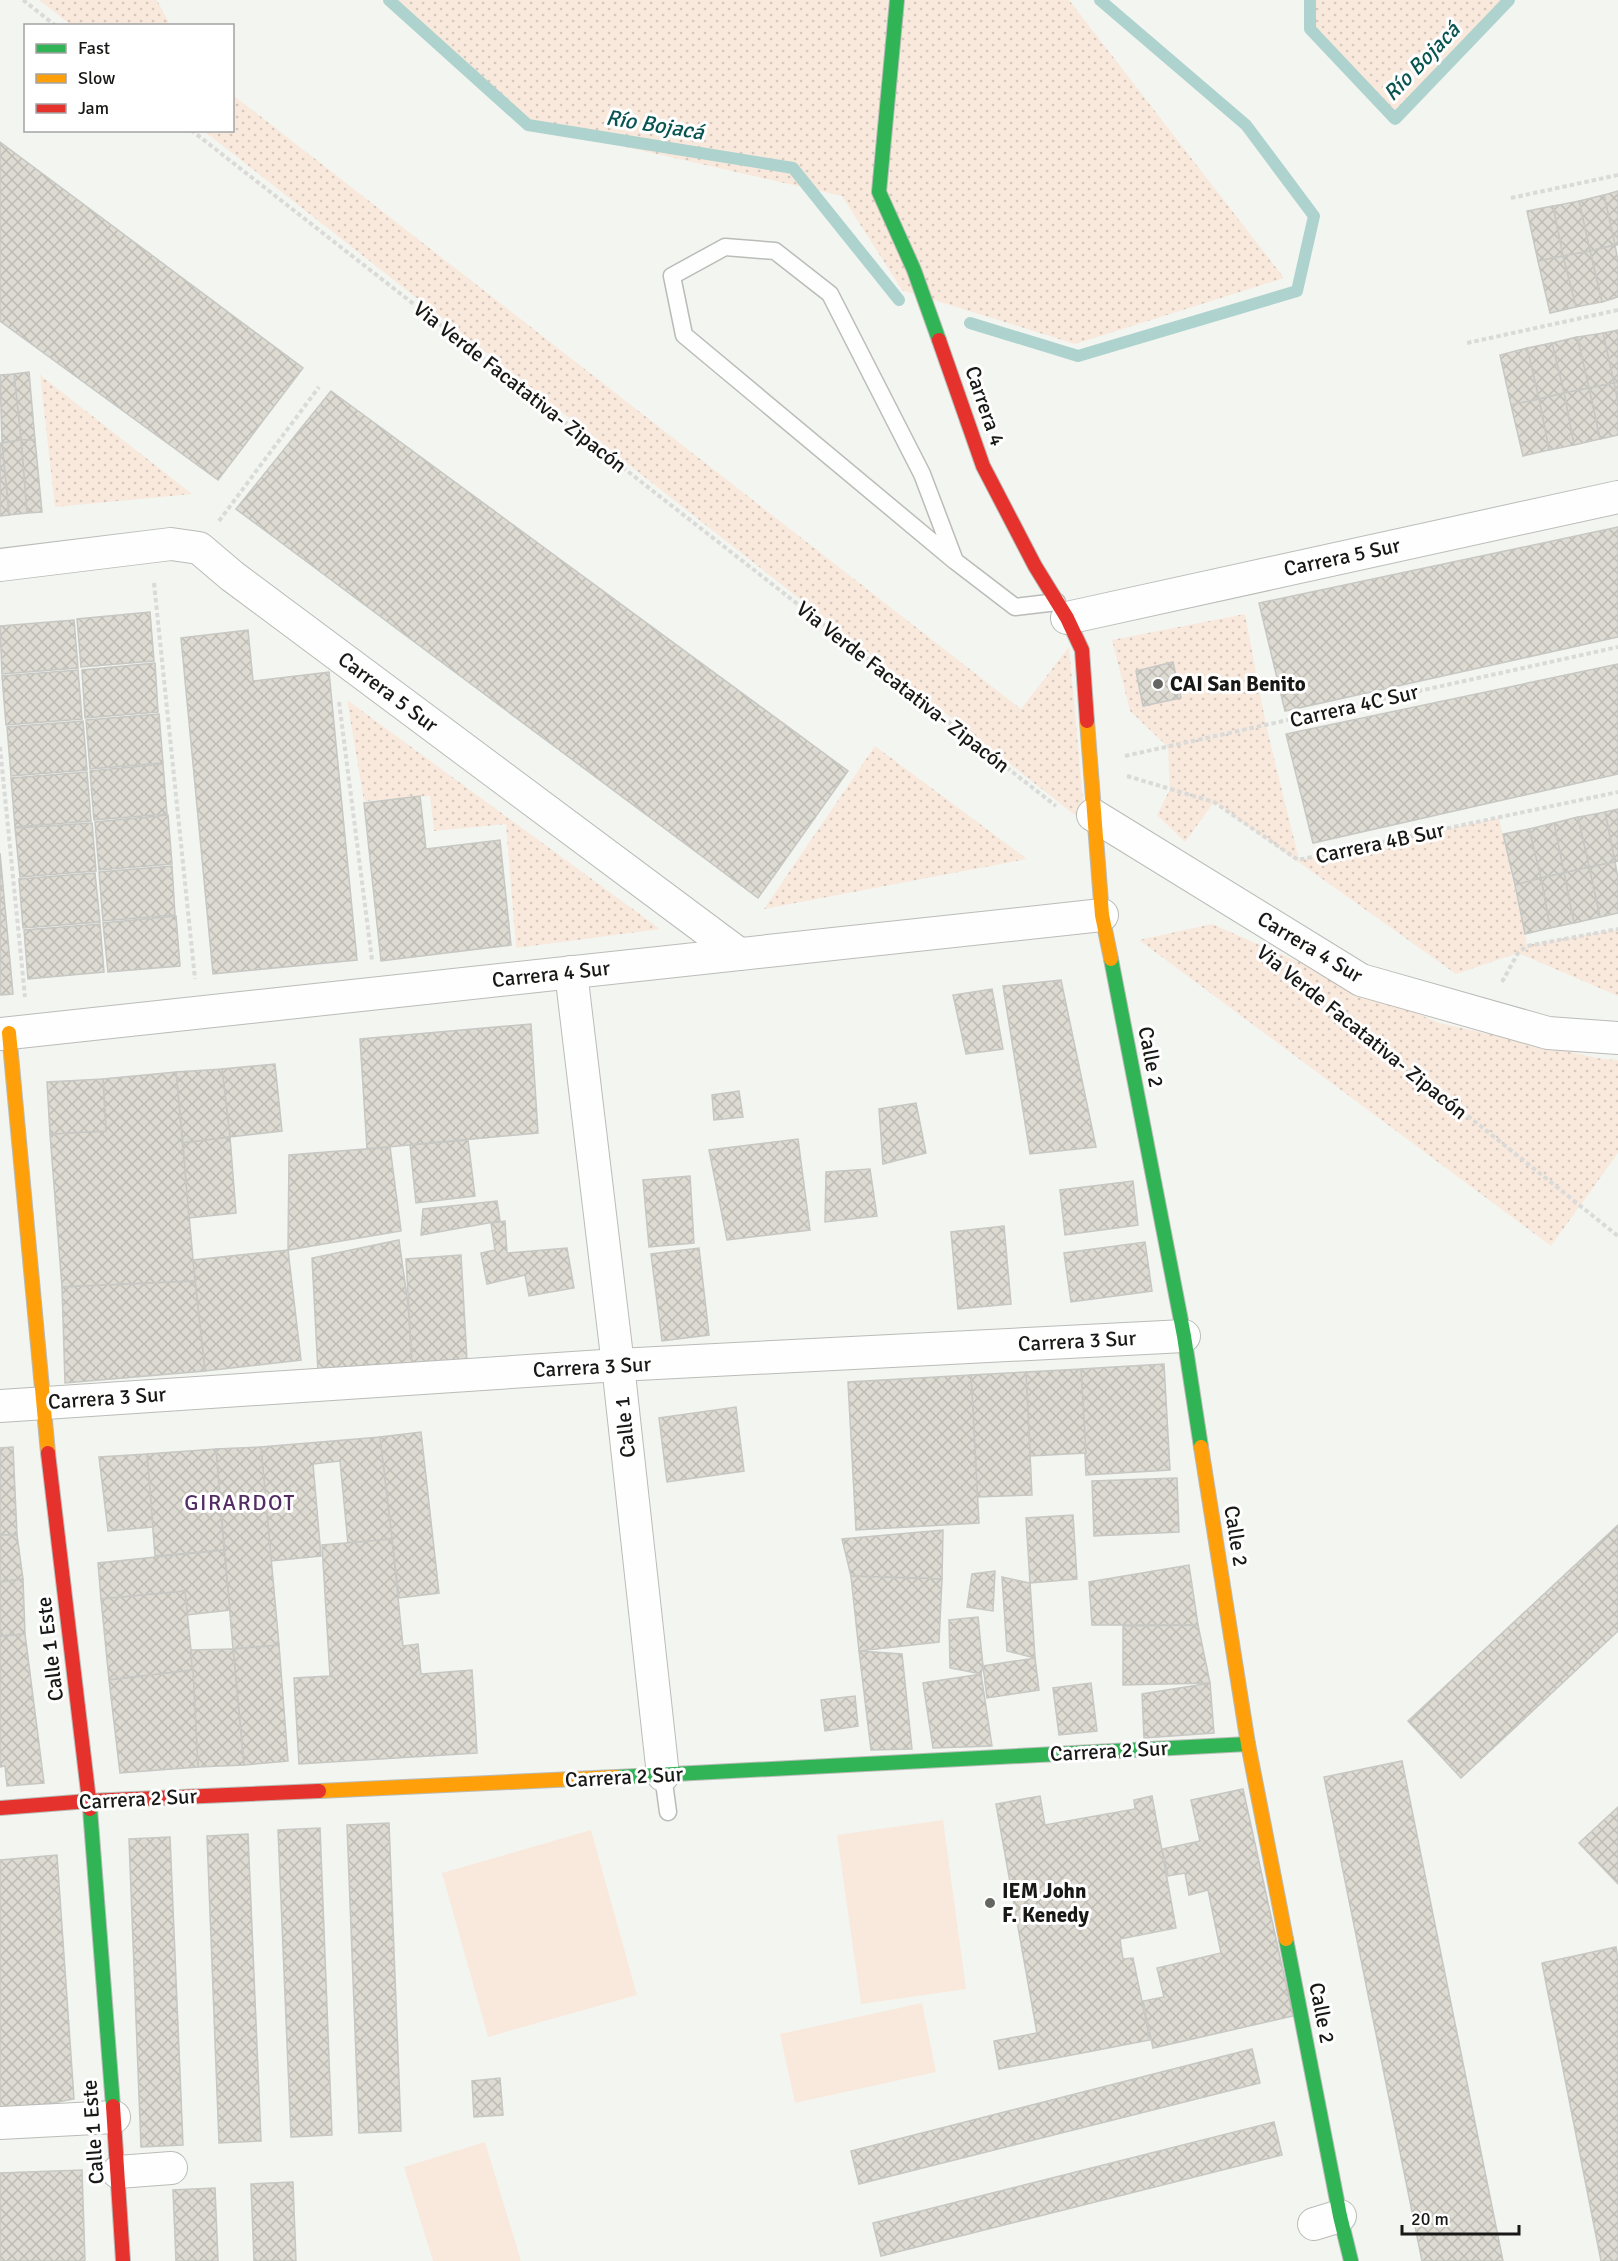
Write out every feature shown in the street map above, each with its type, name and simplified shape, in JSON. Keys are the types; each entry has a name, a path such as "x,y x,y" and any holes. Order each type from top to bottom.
{"street":[{"name":"Carrera 4","path":"897,0 879,192 914,270 983,466 1082,650 1094,826"},
{"name":"Carrera 5 Sur","path":"1062,610 1618,497"},
{"path":"0,565 171,544 199,548"},
{"name":"Carrera 5 Sur","path":"199,548 232,576 739,954"},
{"name":"Calle 2","path":"1094,826 1102,915 1184,1336 1248,1744 1327,2220 1351,2261"},
{"name":"Carrera 4 Sur","path":"1094,826 1361,980 1548,1033 1618,1038"},
{"name":"Carrera 4 Sur","path":"12,1032 1102,915"},
{"name":"Calle 1","path":"571,972 618,1365 663,1775"},
{"name":"Calle 1 Este","path":"12,1032 42,1403 89,1801 123,2261"},
{"name":"Carrera 3 Sur","path":"0,1406 618,1365 1184,1336"},
{"name":"Carrera 2 Sur","path":"0,1808 89,1801 663,1775 1248,1744"},
{"path":"0,2123 114,2118"},
{"path":"118,2172 171,2168"}],"lane":[{"path":"955,561 922,474 830,294 775,251 724,247 672,276 684,335 955,561 1015,607 1062,610"},
{"path":"663,1775 668,1812"}],"path":[{"path":"23,0 53,24"},
{"name":"Via Verde Facatativa- Zipacón","path":"193,132 1094,826"},
{"path":"1511,198 1618,175"},
{"path":"1467,343 1618,310"},
{"path":"199,548 319,387"},
{"path":"150,547 199,1012"},
{"name":"Carrera 4C Sur","path":"1089,764 1618,647"},
{"path":"332,650 376,993"},
{"path":"0,747 12,1032"},
{"name":"Carrera 4B Sur","path":"1089,764 1214,802 1299,860 1618,792"},
{"path":"1483,1014 1518,953 1527,946 1618,929"},
{"name":"Via Verde Facatativa- Zipacón","path":"1327,1004 1618,1236"}],"shaded area":[{"path":"39,0 157,0 169,24 70,24"},
{"path":"389,0 1069,0 1284,278 1075,344 902,290 842,196 528,125"},
{"path":"1310,0 1509,0 1395,119 1310,29"},
{"path":"234,96 1021,709 1069,647 1085,823 205,132 234,132"},
{"path":"40,375 192,494 55,507"},
{"path":"1245,614 1266,725 1299,860 1499,818 1527,945 1618,929 1618,996 1518,953 1456,974 1214,802 1185,842 1157,815 1170,789 1168,747 1130,711 1112,640"},
{"path":"347,700 660,929 516,948 506,824 434,831 430,796 364,801"},
{"path":"875,746 1027,859 764,909"},
{"path":"1212,924 1439,1023 1602,1059 1618,1060 1618,1153 1551,1246 1139,940"},
{"path":"943,1820 966,1989 861,2004 837,1835"},
{"path":"591,1830 637,1995 488,2037 442,1873"},
{"path":"922,2003 936,2072 795,2103 780,2034"},
{"path":"485,2142 521,2261 433,2261 404,2167"}],"building":[{"path":"0,142 303,368 218,480 0,321"},
{"path":"1618,191 1618,245 1615,245 1604,195"},
{"path":"1604,195 1615,245 1590,251 1579,201"},
{"path":"1579,201 1590,251 1563,256 1553,206"},
{"path":"1553,206 1563,256 1538,261 1527,211"},
{"path":"1615,245 1618,261 1618,297 1602,302 1590,251"},
{"path":"1590,251 1602,302 1576,307 1563,256"},
{"path":"1563,256 1576,307 1550,313 1538,261"},
{"path":"1618,330 1618,382 1614,383 1603,333"},
{"path":"1603,333 1614,383 1589,388 1577,337"},
{"path":"1577,337 1589,388 1564,393 1552,343"},
{"path":"1552,343 1564,393 1539,399 1527,348"},
{"path":"1527,348 1539,399 1511,405 1500,355"},
{"path":"29,372 35,440 21,440 14,374"},
{"path":"14,374 21,440 2,443 0,375"},
{"path":"1618,382 1618,403 1614,383"},
{"path":"1614,383 1618,403 1618,435 1600,439 1589,388"},
{"path":"1589,388 1600,439 1574,445 1564,393"},
{"path":"331,391 848,771 758,898 236,509"},
{"path":"1564,393 1574,445 1549,450 1539,399"},
{"path":"1539,399 1549,450 1523,456 1511,405"},
{"path":"21,440 35,440 42,512 27,513"},
{"path":"21,440 27,513 9,515 2,443"},
{"path":"0,443 2,443 9,515 0,516"},
{"path":"1618,527 1618,637 1285,711 1259,603"},
{"path":"150,612 154,661 81,667 77,619"},
{"path":"74,620 78,668 2,674 0,626"},
{"path":"248,630 253,681 329,672 357,960 213,974 181,638"},
{"name":"CAI San Benito","path":"1173,662 1181,698 1143,706 1136,671"},
{"path":"155,663 158,712 85,718 82,670"},
{"path":"1618,664 1618,774 1313,843 1286,734"},
{"path":"78,670 82,719 6,725 2,676"},
{"path":"159,714 163,763 90,769 86,720"},
{"path":"83,721 87,770 11,776 7,727"},
{"path":"163,764 167,814 94,820 90,771"},
{"path":"87,772 91,821 15,827 11,778"},
{"path":"420,796 426,849 500,840 511,945 381,961 364,803"},
{"path":"1618,809 1618,861 1615,862 1605,812"},
{"path":"1605,812 1615,862 1589,867 1578,817"},
{"path":"168,815 172,864 99,870 95,822"},
{"path":"1578,817 1589,867 1564,873 1554,823"},
{"path":"92,823 96,871 20,877 15,828"},
{"path":"1554,823 1564,873 1541,878 1529,829"},
{"path":"1529,829 1541,878 1515,885 1503,834"},
{"path":"0,853 13,994 0,995"},
{"path":"1615,862 1618,878 1618,913 1600,917 1589,867"},
{"path":"172,866 175,915 103,921 99,872"},
{"path":"1589,867 1600,917 1574,923 1564,873"},
{"path":"95,873 100,922 23,928 19,879"},
{"path":"1564,873 1574,923 1550,928 1541,878"},
{"path":"1541,878 1550,928 1525,934 1515,885"},
{"path":"176,916 180,966 108,972 103,923"},
{"path":"100,924 104,972 28,979 24,930"},
{"path":"1061,980 1096,1147 1030,1154 1003,986"},
{"path":"992,989 1003,1049 966,1054 953,995"},
{"path":"531,1024 538,1133 367,1149 360,1039"},
{"path":"275,1064 282,1131 230,1137 222,1069"},
{"path":"222,1069 230,1137 183,1143 176,1072"},
{"path":"176,1072 195,1281 62,1287 50,1134 106,1131 103,1079"},
{"path":"103,1079 106,1131 50,1134 47,1082"},
{"path":"739,1091 743,1117 714,1120 712,1095"},
{"path":"916,1103 926,1153 883,1164 879,1109"},
{"path":"230,1137 236,1213 189,1218 183,1143"},
{"path":"798,1139 810,1230 727,1240 709,1150"},
{"path":"468,1140 475,1196 416,1203 410,1145"},
{"path":"390,1147 401,1231 288,1250 289,1155"},
{"path":"870,1169 877,1216 825,1222 826,1172"},
{"path":"690,1176 694,1243 649,1247 643,1180"},
{"path":"1133,1181 1138,1225 1065,1235 1060,1190"},
{"path":"497,1201 500,1221 421,1235 423,1209"},
{"path":"505,1221 507,1253 567,1248 574,1288 529,1296 525,1275 487,1284 481,1253 495,1250 491,1223"},
{"path":"1004,1226 1011,1304 958,1309 951,1232"},
{"path":"399,1240 408,1304 412,1364 318,1372 312,1258"},
{"path":"1145,1242 1152,1291 1071,1302 1064,1253"},
{"path":"699,1248 709,1335 662,1341 651,1254"},
{"path":"288,1250 301,1360 205,1371 193,1260"},
{"path":"461,1255 467,1360 412,1364 406,1259"},
{"path":"195,1281 205,1371 65,1383 62,1287"},
{"path":"1164,1364 1170,1470 1086,1475 1081,1369"},
{"path":"1081,1369 1086,1453 1030,1456 1026,1372"},
{"path":"1026,1372 1032,1495 977,1497 971,1375"},
{"path":"971,1375 979,1523 856,1530 848,1382"},
{"path":"736,1407 744,1471 667,1482 659,1418"},
{"path":"421,1432 439,1593 399,1598 380,1437"},
{"path":"380,1437 392,1539 348,1544 340,1461 313,1464 321,1556 271,1561 261,1447"},
{"path":"13,1447 17,1535 0,1535 0,1448"},
{"path":"261,1447 279,1645 233,1649 216,1449"},
{"path":"216,1449 224,1550 155,1556 147,1454"},
{"path":"147,1454 153,1527 108,1531 99,1457"},
{"path":"1177,1478 1179,1532 1094,1536 1092,1481"},
{"path":"1073,1515 1077,1579 1030,1583 1026,1518"},
{"path":"1618,1525 1618,1631 1461,1778 1408,1721"},
{"path":"943,1530 942,1579 851,1576 842,1539"},
{"path":"0,1535 17,1535 23,1579 0,1582"},
{"path":"392,1539 403,1646 418,1644 421,1674 472,1670 477,1753 299,1764 294,1678 330,1676 322,1545"},
{"path":"224,1550 230,1610 187,1615 185,1591 101,1599 98,1563"},
{"path":"1189,1565 1198,1625 1092,1625 1089,1582"},
{"path":"995,1571 993,1611 967,1607 972,1574"},
{"path":"851,1576 942,1579 939,1642 859,1651"},
{"path":"1002,1577 1030,1583 1035,1658 1007,1651"},
{"path":"23,1579 25,1634 0,1636 0,1582"},
{"path":"185,1591 193,1670 109,1680 101,1599"},
{"path":"978,1617 983,1666 981,1674 950,1668 949,1620"},
{"path":"1198,1625 1210,1683 1123,1685 1123,1626"},
{"path":"25,1634 44,1783 7,1786 5,1766 0,1767 0,1636"},
{"path":"279,1645 288,1761 244,1765 233,1649"},
{"path":"233,1649 244,1765 198,1767 191,1650"},
{"path":"859,1651 902,1654 912,1749 871,1750"},
{"path":"1035,1658 1039,1690 987,1698 983,1666"},
{"path":"193,1670 198,1767 120,1773 109,1680"},
{"path":"981,1674 992,1746 933,1748 923,1683"},
{"path":"1091,1683 1097,1731 1059,1735 1053,1688"},
{"path":"1210,1683 1214,1733 1144,1738 1142,1694"},
{"path":"855,1696 858,1726 825,1731 821,1700"},
{"path":"1402,1761 1503,2261 1422,2261 1324,1777"},
{"path":"1243,1789 1293,2016 1153,2048 1143,2001 1164,1997 1157,1968 1221,1953 1208,1890 1189,1895 1185,1873 1168,1876 1162,1849 1200,1841 1191,1800"},
{"path":"1040,1796 1045,1825 1135,1809 1134,1800 1152,1796 1176,1928 1120,1939 1123,1959 1133,1958 1150,2040 999,2069 994,2041 1037,2033 996,1804"},
{"path":"1618,1807 1618,1884 1579,1843"},
{"path":"389,1823 401,2131 359,2133 347,1825"},
{"path":"320,1828 332,2135 291,2137 278,1830"},
{"path":"248,1834 261,2141 219,2143 207,1836"},
{"path":"170,1837 183,2145 141,2147 129,1839"},
{"path":"57,1855 74,2099 0,2113 0,1860"},
{"path":"1616,1947 1618,1960 1618,2261 1601,2261 1542,1963"},
{"path":"1252,2049 1260,2083 859,2184 851,2151"},
{"path":"500,2078 503,2115 474,2117 472,2081"},
{"path":"1274,2122 1282,2155 881,2256 873,2223"},
{"path":"82,2170 85,2261 0,2261 0,2173"},
{"path":"293,2182 296,2261 254,2261 251,2184"},
{"path":"215,2188 218,2261 176,2261 173,2190"}],"waterway":[{"name":"Río Bojacá","path":"389,0 528,125 793,168 899,300"},
{"path":"970,323 1078,356 1297,291 1314,216 1246,125 1100,0"},
{"name":"Río Bojacá","path":"1310,0 1310,29 1395,119 1509,0"}],"traffic: fast":[{"path":"897,0 879,192 914,270 939,340"},
{"path":"1111,959 1184,1336 1201,1447"},
{"path":"617,1777 1248,1744"},
{"path":"90,1809 113,2106"},
{"path":"1286,1939 1340,2216 1351,2261"}],"traffic: slow":[{"path":"1087,721 1102,915 1111,959"},
{"path":"9,1033 48,1453"},
{"path":"1201,1447 1248,1744 1286,1939"},
{"path":"319,1791 617,1777"}],"traffic: jam":[{"path":"939,340 983,466 1035,566 1067,618 1082,650 1087,721"},
{"path":"48,1453 90,1809"},
{"path":"0,1808 89,1801 319,1791"},
{"path":"113,2106 123,2261"}],"place":[{"name":"CAI San Benito","path":"1158,684"},
{"name":"IEM John F. Kenedy","path":"990,1903"}],"district":[{"name":"GIRARDOT","path":"240,1502"}]}
